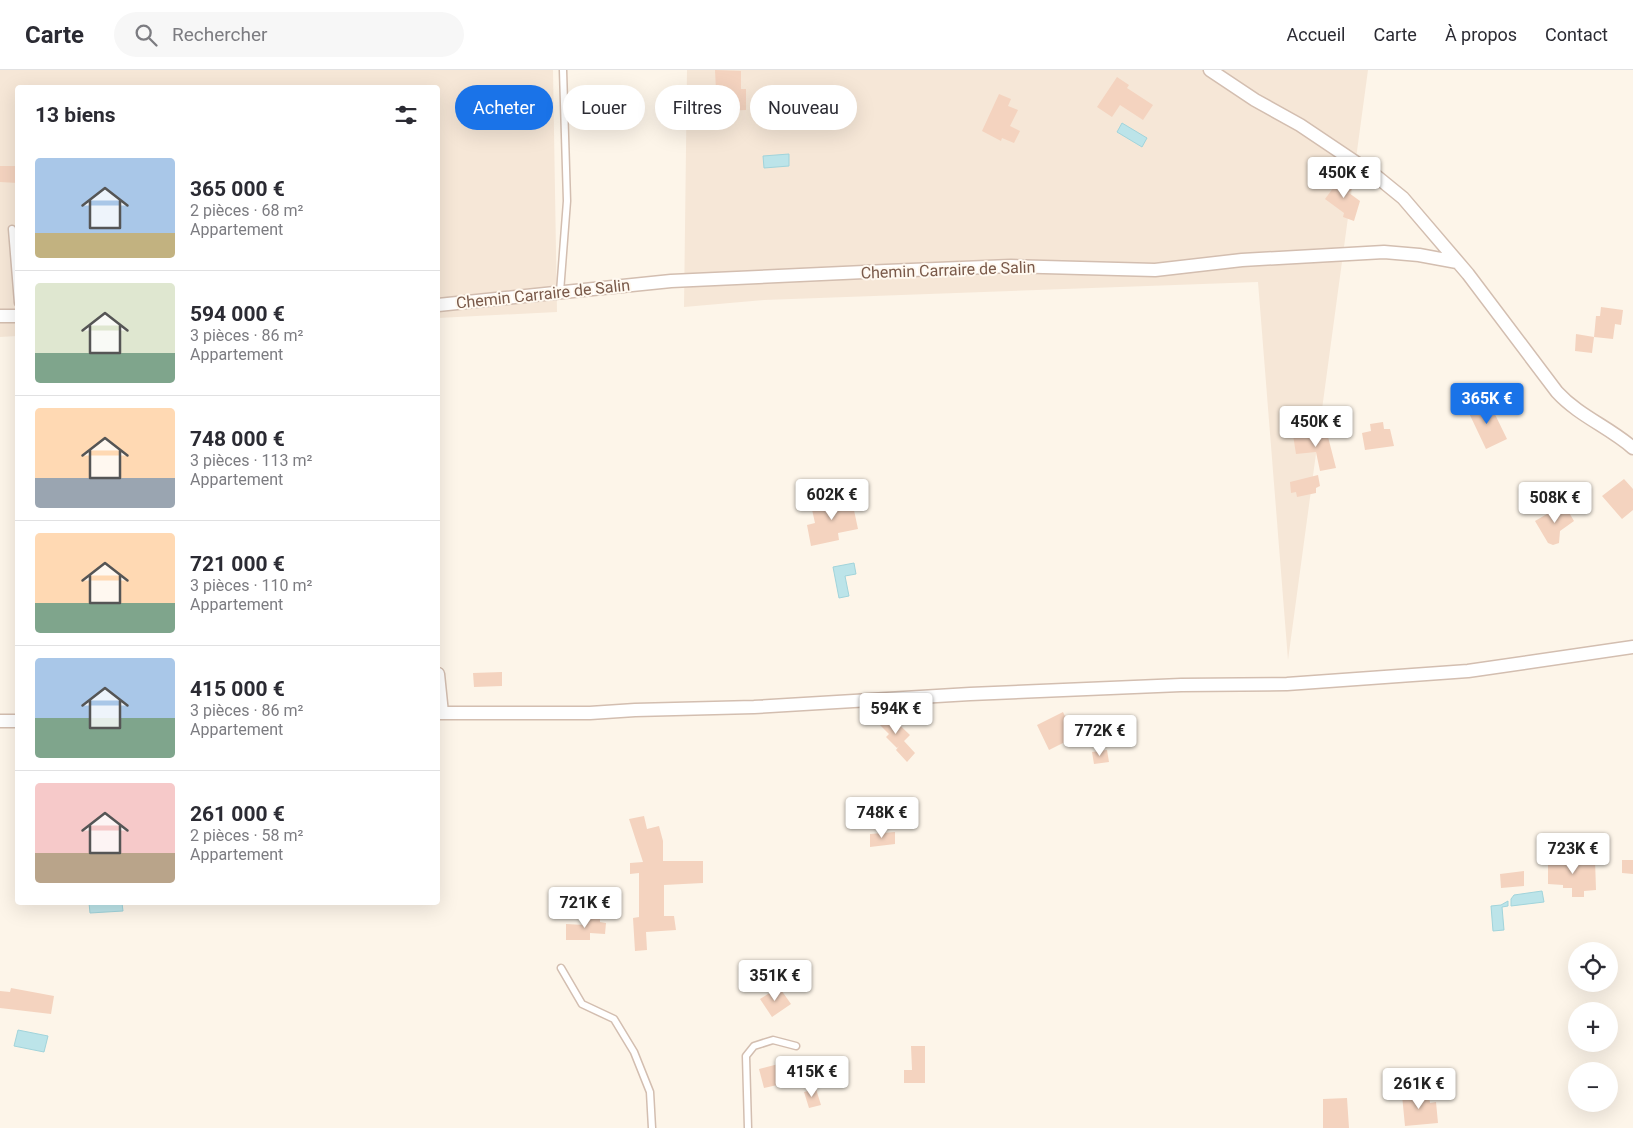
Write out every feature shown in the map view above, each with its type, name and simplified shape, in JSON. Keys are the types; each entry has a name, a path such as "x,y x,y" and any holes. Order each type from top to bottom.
{"street":[{"path":"1210,70 1255,100 1300,125 1376,176 1403,198 1508,325 1556,392 1570,407 1623,439 1633,448"},
{"name":"Chemin Carraire de Salin","path":"440,305 671,281 934,269 1011,266 1155,270 1242,260 1384,252 1419,255 1457,262"},
{"path":"0,316 15,316"},
{"path":"440,713 590,713 754,707 970,694 1181,685 1287,684 1468,671 1633,647"},
{"path":"0,720 15,721"}],"lane":[{"path":"560,292 567,201 563,70"},
{"path":"12,229 15,266"},
{"path":"561,968 582,1004 614,1020 634,1052 650,1092 652,1128"},
{"path":"748,1128 746,1056 754,1046 773,1040 796,1046"}],"shaded area":[{"path":"0,70 553,70 557,312 440,318 440,85 15,85 15,336 0,337"},
{"path":"687,70 1368,70 1288,660 1258,282 764,300 684,307 686,130 740,130 740,85 687,85"}],"water":[{"path":"1122,123 1147,138 1142,147 1117,132"},
{"path":"789,154 789,166 764,168 763,156"},
{"path":"854,563 856,574 845,576 849,596 839,598 833,567"},
{"path":"1542,891 1544,902 1511,906 1511,899 1514,895"},
{"path":"1508,901 1508,906 1502,907 1504,930 1493,931 1491,906 1501,905"},
{"path":"89,905 122,905 123,911 90,913"},
{"path":"18,1030 48,1036 44,1052 14,1046"}],"building":[{"path":"715,70 741,71 741,89 746,89 746,110 740,110 740,85 716,85"},
{"path":"1117,77 1129,85 1127,88 1153,105 1143,120 1120,105 1112,117 1097,107"},
{"path":"999,94 1011,99 1008,106 1018,110 1010,126 1020,131 1014,143 1002,138 1001,141 982,131"},
{"path":"0,166 15,166 15,183 0,182"},
{"path":"1342,176 1355,185 1349,193 1360,201 1354,221 1343,217 1344,213 1325,199"},
{"path":"1601,307 1623,310 1621,325 1615,324 1613,339 1594,337 1596,316 1600,316"},
{"path":"1576,334 1594,337 1592,353 1575,351"},
{"path":"1488,400 1507,439 1486,449 1468,411"},
{"path":"1383,422 1384,429 1390,429 1394,446 1365,450 1362,433 1371,431 1370,424"},
{"path":"1326,429 1336,468 1320,471 1316,452 1296,454 1293,435"},
{"path":"1318,475 1320,486 1316,488 1316,493 1297,497 1296,492 1291,493 1290,482"},
{"path":"1624,479 1633,489 1633,510 1622,519 1602,496"},
{"path":"851,496 858,529 838,533 839,540 811,546 807,525 815,523 811,505"},
{"path":"1564,504 1574,521 1560,531 1559,543 1553,545 1548,543 1535,521"},
{"path":"502,672 502,686 474,687 473,673"},
{"path":"885,711 910,735 904,741 915,753 907,762 896,750 899,746 897,748 886,737 889,734 875,720"},
{"path":"1063,712 1075,737 1049,750 1037,725"},
{"path":"1107,750 1109,762 1094,764 1092,752"},
{"path":"644,816 647,829 659,826 663,841 663,861 703,861 703,883 664,885 664,916 674,916 676,930 646,932 647,950 635,951 633,918 639,917 639,873 630,874 630,863 643,862 629,819"},
{"path":"895,832 895,844 870,847 870,834"},
{"path":"1595,859 1596,890 1584,891 1584,897 1572,897 1572,888 1548,884 1548,860"},
{"path":"1622,860 1633,860 1633,874 1622,873"},
{"path":"1524,871 1524,886 1501,888 1500,874"},
{"path":"585,917 600,917 600,922 606,923 605,934 590,933 590,940 566,940 566,924 585,925"},
{"path":"779,987 791,1004 772,1017 760,999"},
{"path":"11,988 54,996 51,1014 0,1008 0,991 10,992"},
{"path":"911,1046 925,1046 925,1083 904,1083 904,1070 912,1070"},
{"path":"790,1061 795,1081 764,1088 759,1069"},
{"path":"816,1089 821,1105 809,1108 804,1092"},
{"path":"1420,1093 1420,1096 1429,1095 1430,1103 1436,1102 1438,1123 1405,1126 1402,1095"},
{"path":"1347,1098 1349,1128 1323,1128 1323,1099"}]}
